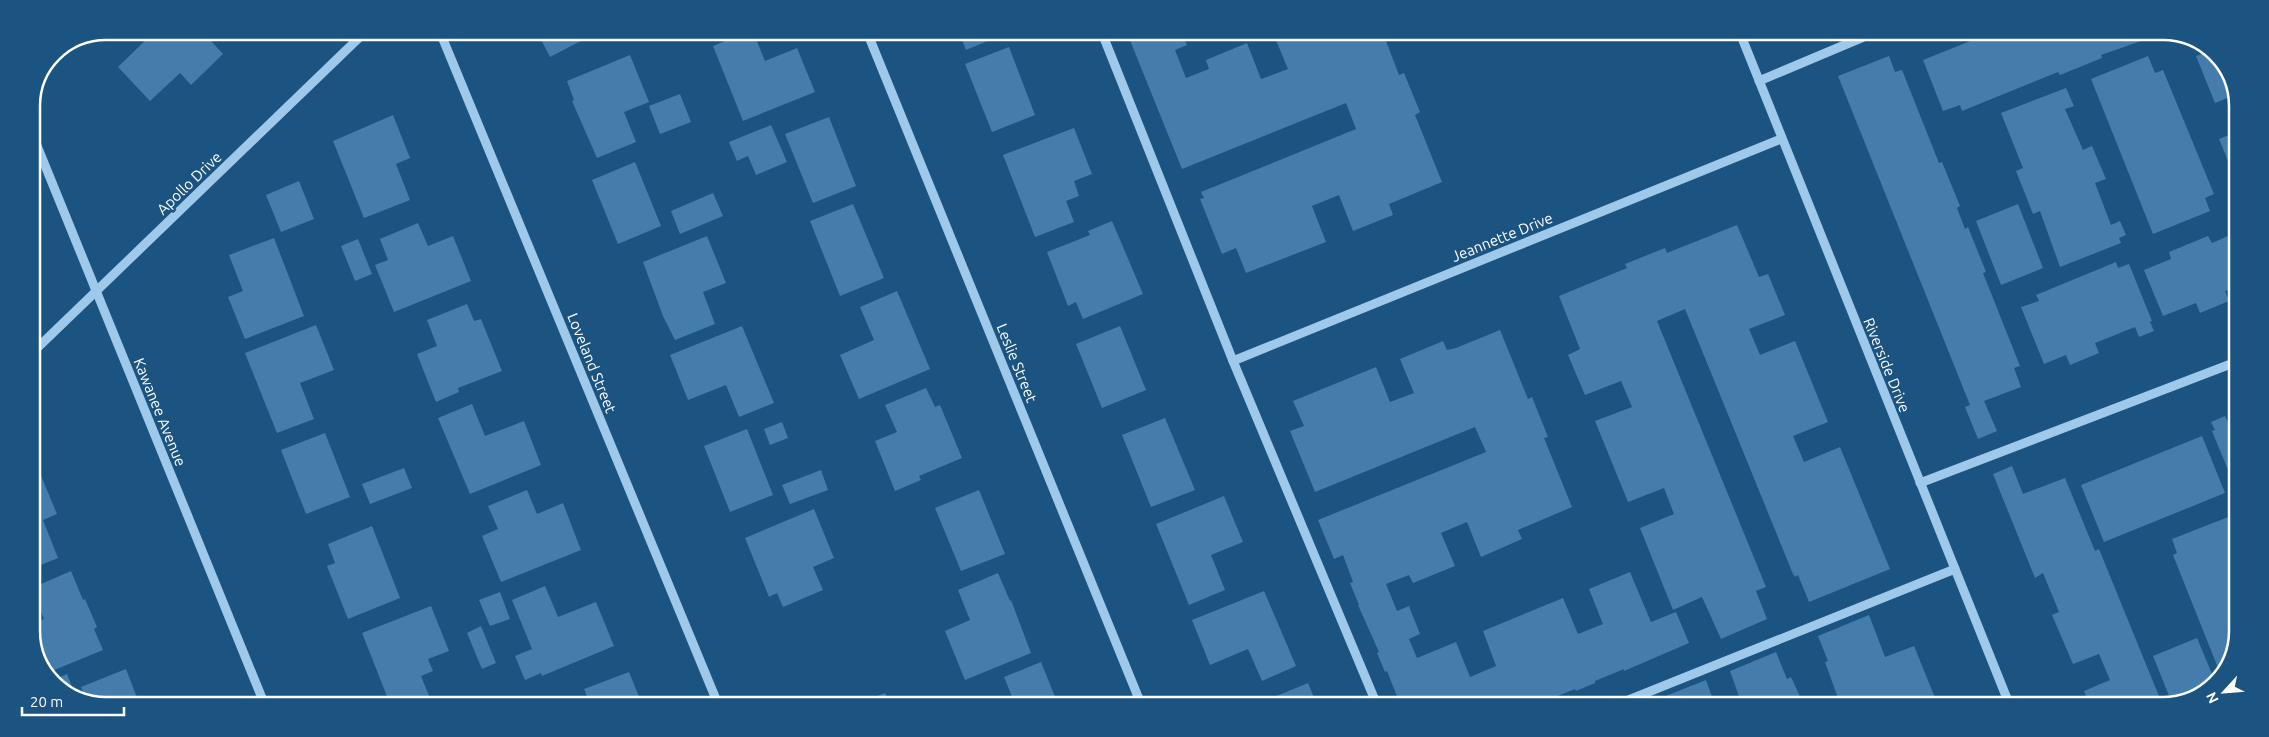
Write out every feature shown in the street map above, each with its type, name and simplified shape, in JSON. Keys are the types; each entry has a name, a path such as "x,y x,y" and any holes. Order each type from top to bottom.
{"street":[{"name":"Apollo Drive","path":"40,345 357,40"},
{"name":"Loveland Street","path":"443,40 715,697"},
{"name":"Leslie Street","path":"870,40 1138,697"},
{"path":"1105,40 1233,362 1374,697"},
{"name":"Riverside Drive","path":"1743,40 2006,697"},
{"path":"1759,81 1858,40"},
{"name":"Jeannette Drive","path":"1233,362 1781,139"},
{"name":"Kawanee Avenue","path":"40,153 262,697"},
{"path":"1920,483 2229,365"},
{"path":"1636,697 1955,569"}],"building":[{"path":"146,40 210,40 223,54 191,85 180,73 150,101 118,67"},
{"path":"541,40 583,40 550,57"},
{"path":"727,40 756,40 765,61 797,48 815,92 743,121 713,46"},
{"path":"962,40 990,40 966,50"},
{"path":"1130,40 1185,40 1187,45 1175,50 1186,78 1209,69 1206,60 1247,43 1261,79 1288,69 1276,40 1386,40 1399,75 1404,73 1420,112 1415,115 1442,182 1389,204 1393,215 1353,231 1339,195 1312,206 1326,242 1246,273 1236,248 1222,254 1200,199 1204,198 1201,192 1356,129 1346,103 1182,169"},
{"path":"1973,40 2144,40 2101,55 2102,58 2060,75 2058,72 1962,111 1960,105 1943,111 1923,60"},
{"path":"1009,47 1035,115 992,132 965,64"},
{"path":"2203,53 2213,62 2224,81 2228,98 2215,103 2196,56"},
{"path":"630,55 649,102 624,112 636,142 597,158 572,101 574,100 567,81"},
{"path":"1889,56 1895,72 1902,70 1939,163 1942,162 1960,206 1957,208 1965,229 1968,227 1986,272 1983,273 2020,366 2014,368 2021,387 1984,401 1997,431 1978,439 1965,407 1970,405 1838,76"},
{"path":"2148,56 2155,73 2163,70 2214,194 2205,198 2210,211 2153,234 2091,79"},
{"path":"2066,88 2074,106 2065,109 2083,150 2092,146 2106,179 2095,183 2111,225 2120,221 2126,235 2119,238 2121,243 2060,267 2040,211 2033,214 2016,171 2023,168 2001,113"},
{"path":"680,94 691,122 660,134 649,106"},
{"path":"393,115 410,158 396,164 410,200 364,218 333,141"},
{"path":"829,117 856,186 813,203 785,134"},
{"path":"771,125 787,162 756,175 748,156 737,161 729,142"},
{"path":"1074,128 1092,174 1074,181 1079,196 1066,201 1074,222 1035,237 1003,155"},
{"path":"2229,135 2229,163 2219,139"},
{"path":"635,162 661,226 618,244 592,180"},
{"path":"299,181 314,219 281,232 266,195"},
{"path":"713,193 723,216 680,234 671,211"},
{"path":"853,204 884,278 840,296 810,221"},
{"path":"2018,204 2043,268 2001,285 1976,221"},
{"path":"1112,221 1143,294 1083,319 1076,302 1068,306 1047,252 1090,235 1088,231"},
{"path":"418,223 428,246 453,236 471,281 394,312 375,265 388,260 380,239"},
{"path":"1737,225 1759,277 1768,274 1785,315 1749,329 1760,355 1795,341 1828,422 1793,436 1804,462 1840,447 1890,569 1809,602 1798,575 1795,577 1793,574 1685,309 1657,321 1766,587 1756,591 1767,619 1721,639 1702,597 1673,610 1640,528 1674,514 1664,488 1628,502 1595,421 1632,407 1621,381 1585,395 1568,355 1580,349 1559,296 1627,268 1625,264 1665,248 1667,253"},
{"path":"707,236 726,283 703,292 715,324 675,340 663,316 643,262"},
{"path":"2208,236 2212,243 2229,236 2229,290 2225,291 2229,301 2200,313 2196,303 2163,316 2144,270 2171,259 2169,252"},
{"path":"274,238 304,316 245,339 228,297 243,291 229,255"},
{"path":"358,239 372,274 355,281 341,246"},
{"path":"2116,262 2118,268 2129,264 2152,321 2150,322 2154,331 2139,337 2135,327 2095,343 2099,353 2070,365 2066,355 2044,364 2021,307 2039,301 2036,295"},
{"path":"897,291 930,369 859,399 840,355 874,340 860,307"},
{"path":"467,304 474,321 481,319 502,371 458,388 459,392 436,402 417,354 437,346 427,320"},
{"path":"316,325 334,370 300,383 314,419 277,433 245,353"},
{"path":"742,326 774,403 739,417 726,385 688,400 670,355"},
{"path":"1120,326 1146,390 1102,408 1076,344"},
{"path":"1500,330 1528,399 1532,397 1548,437 1544,438 1572,507 1518,530 1522,539 1481,557 1467,522 1441,533 1455,566 1413,583 1409,575 1386,584 1397,611 1409,606 1420,634 1409,639 1417,658 1456,642 1470,677 1496,666 1483,631 1563,598 1578,634 1603,624 1589,589 1630,572 1651,622 1676,612 1689,643 1624,671 1624,669 1595,681 1595,683 1576,691 1575,689 1555,697 1397,697 1358,605 1350,583 1353,582 1343,555 1334,559 1318,520 1486,452 1475,427 1315,492 1290,431 1304,426 1293,401 1376,367 1390,402 1414,393 1400,359 1443,341 1447,350"},
{"path":"926,388 935,407 940,405 962,458 919,476 921,480 895,491 875,441 897,432 885,405"},
{"path":"472,404 485,436 524,421 541,465 470,494 438,418"},
{"path":"2225,416 2229,424 2229,472 2212,431 2215,430 2211,422"},
{"path":"1165,418 1195,490 1151,507 1122,435"},
{"path":"782,422 788,438 770,445 764,429"},
{"path":"747,429 773,495 730,512 704,446"},
{"path":"325,433 350,497 306,514 281,450"},
{"path":"2202,436 2225,493 2104,542 2081,485"},
{"path":"2012,466 2023,494 2065,478 2095,551 2099,549 2159,697 2086,697 2084,691 2110,680 2099,654 2073,664 2052,615 2059,612 2043,573 2035,578 1993,474"},
{"path":"404,468 412,488 370,504 362,484"},
{"path":"821,470 828,490 790,504 782,485"},
{"path":"40,473 57,514 43,520 58,558 40,565"},
{"path":"527,490 537,514 563,503 581,550 501,582 482,536 498,529 488,506"},
{"path":"979,490 1005,554 961,571 935,508"},
{"path":"1224,496 1243,542 1211,555 1225,590 1189,605 1156,524"},
{"path":"814,509 834,558 813,567 823,590 783,607 777,593 769,597 745,538"},
{"path":"2229,517 2229,631 2227,648 2218,667 2173,555 2177,553 2172,539"},
{"path":"372,526 400,598 348,619 327,566 335,563 328,544"},
{"path":"71,571 97,627 94,629 103,650 54,670 45,656 41,644 40,621 44,619 40,609 40,585"},
{"path":"998,573 1011,600 1031,653 965,680 945,631 970,620 958,590"},
{"path":"545,586 558,617 596,602 614,646 542,676 541,673 525,680 515,656 532,649 512,600"},
{"path":"1264,591 1296,666 1262,681 1248,649 1210,665 1192,620"},
{"path":"500,592 510,619 490,626 479,600"},
{"path":"431,606 449,651 428,659 433,671 421,676 430,697 387,697 362,633"},
{"path":"1869,615 1885,657 1914,646 1935,697 1838,697 1825,662 1828,661 1818,636"},
{"path":"481,626 496,663 482,669 467,633"},
{"path":"2197,638 2209,667 2199,667 2199,686 2184,694 2169,696 2153,656"},
{"path":"1776,652 1787,679 1791,677 1800,697 1739,697 1730,671"},
{"path":"1041,662 1055,697 1012,697 1004,677"},
{"path":"126,669 137,697 89,695 84,693 81,687"},
{"path":"629,672 639,697 587,697 584,689"},
{"path":"67,674 72,688 62,681 59,677"},
{"path":"1706,680 1712,697 1663,697"},
{"path":"1308,683 1314,697 1274,697"},
{"path":"885,693 887,697 875,697"}]}
